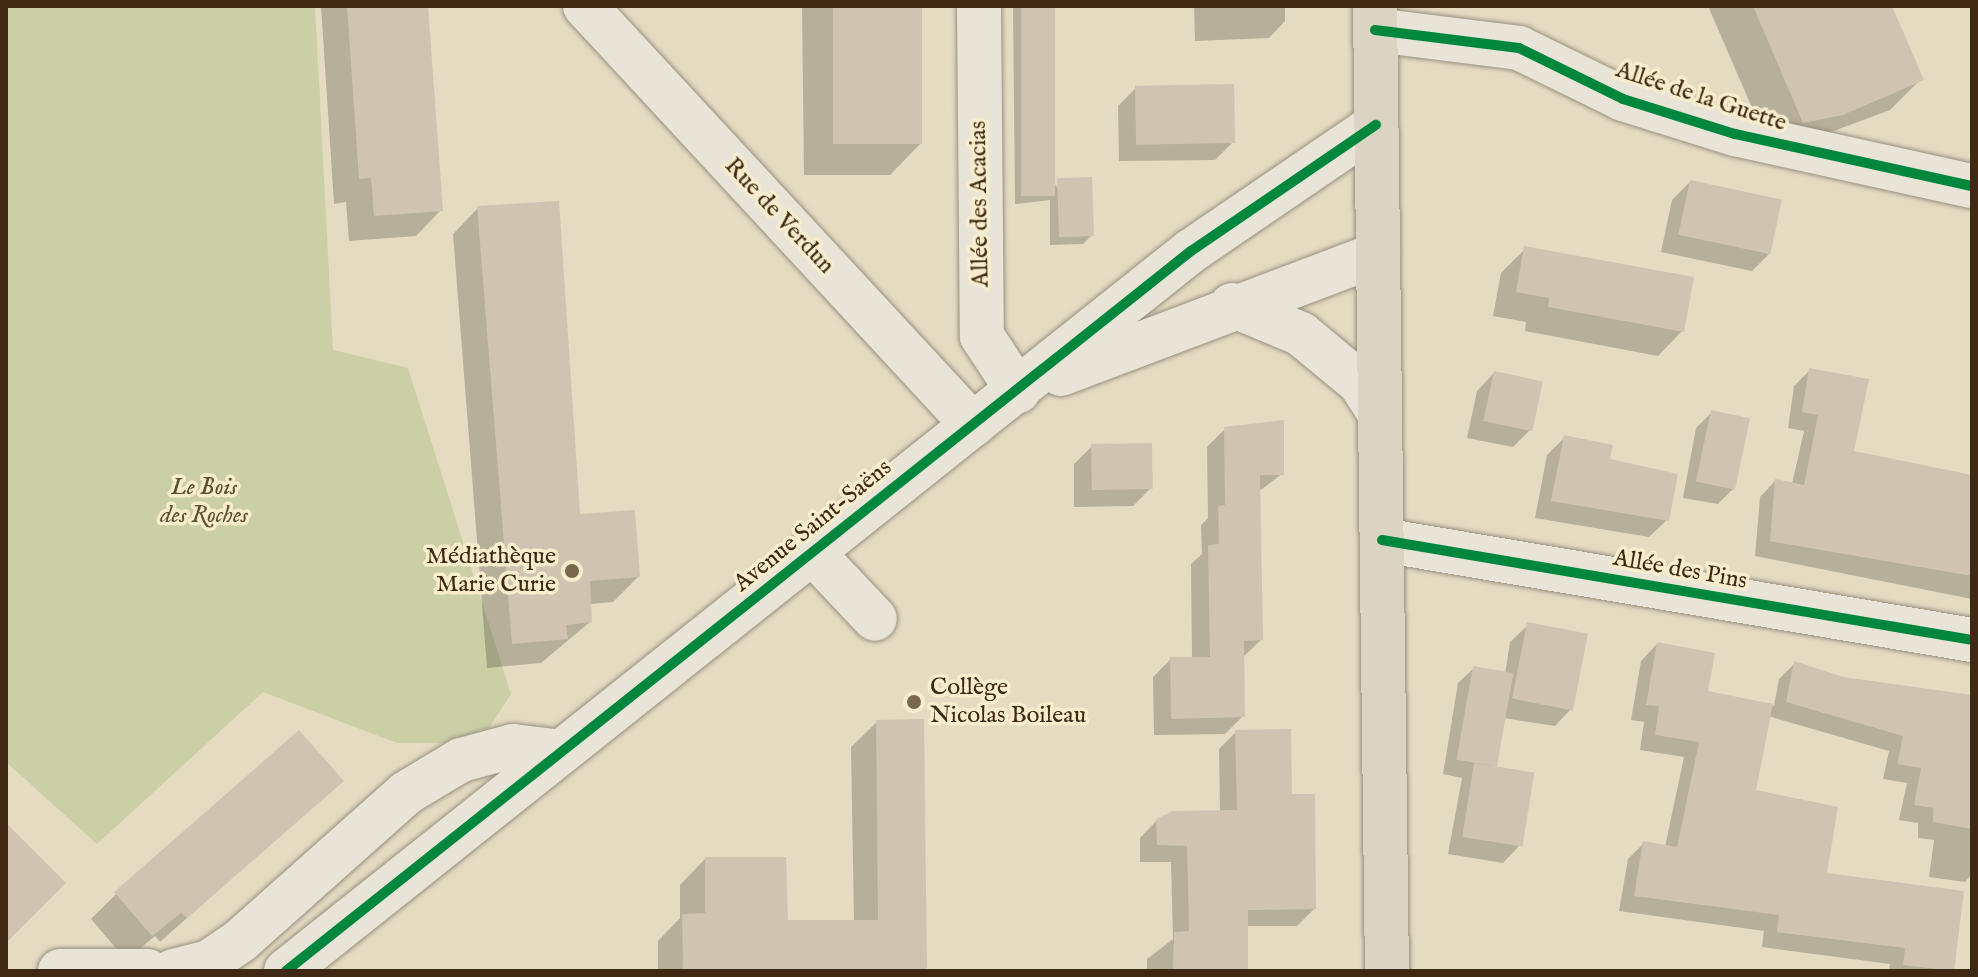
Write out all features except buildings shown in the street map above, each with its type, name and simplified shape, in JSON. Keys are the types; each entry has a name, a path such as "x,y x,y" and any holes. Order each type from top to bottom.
{"main road":[{"path":"1375,18 1387,971"}],"street":[{"name":"Rue de Verdun","path":"585,6 973,425"},
{"name":"Allée des Acacias","path":"979,6 982,336 1018,391"},
{"name":"Allée de la Guette","path":"1375,18 1519,48 1623,99 1735,134 1972,186"},
{"name":"Avenue Saint-Saëns","path":"286,971 555,751 1018,391 1191,251 1376,125"},
{"name":"Avenue Saint-Saëns","path":"1018,391 1232,305 1378,254"},
{"path":"1232,305 1301,334 1360,383 1380,414"},
{"name":"Allée des Pins","path":"1382,540 1972,640"},
{"path":"811,551 875,619"},
{"path":"173,971 209,962 240,941 406,793 461,760 513,746 555,751"},
{"path":"60,971 148,971"}],"green space":[{"name":"Le Bois des Roches","path":"6,6 315,6 333,350 408,368 511,694 479,743 397,743 263,692 97,844 6,762"}],"cycle path":[{"path":"1375,30 1519,48 1623,99 1735,134 1972,186"},
{"path":"286,971 1191,251 1376,125"},
{"path":"1382,540 1972,640"}],"place":[{"name":"Médiathèque Marie Curie","path":"572,571"},
{"name":"Collège Nicolas Boileau","path":"914,702"}]}
